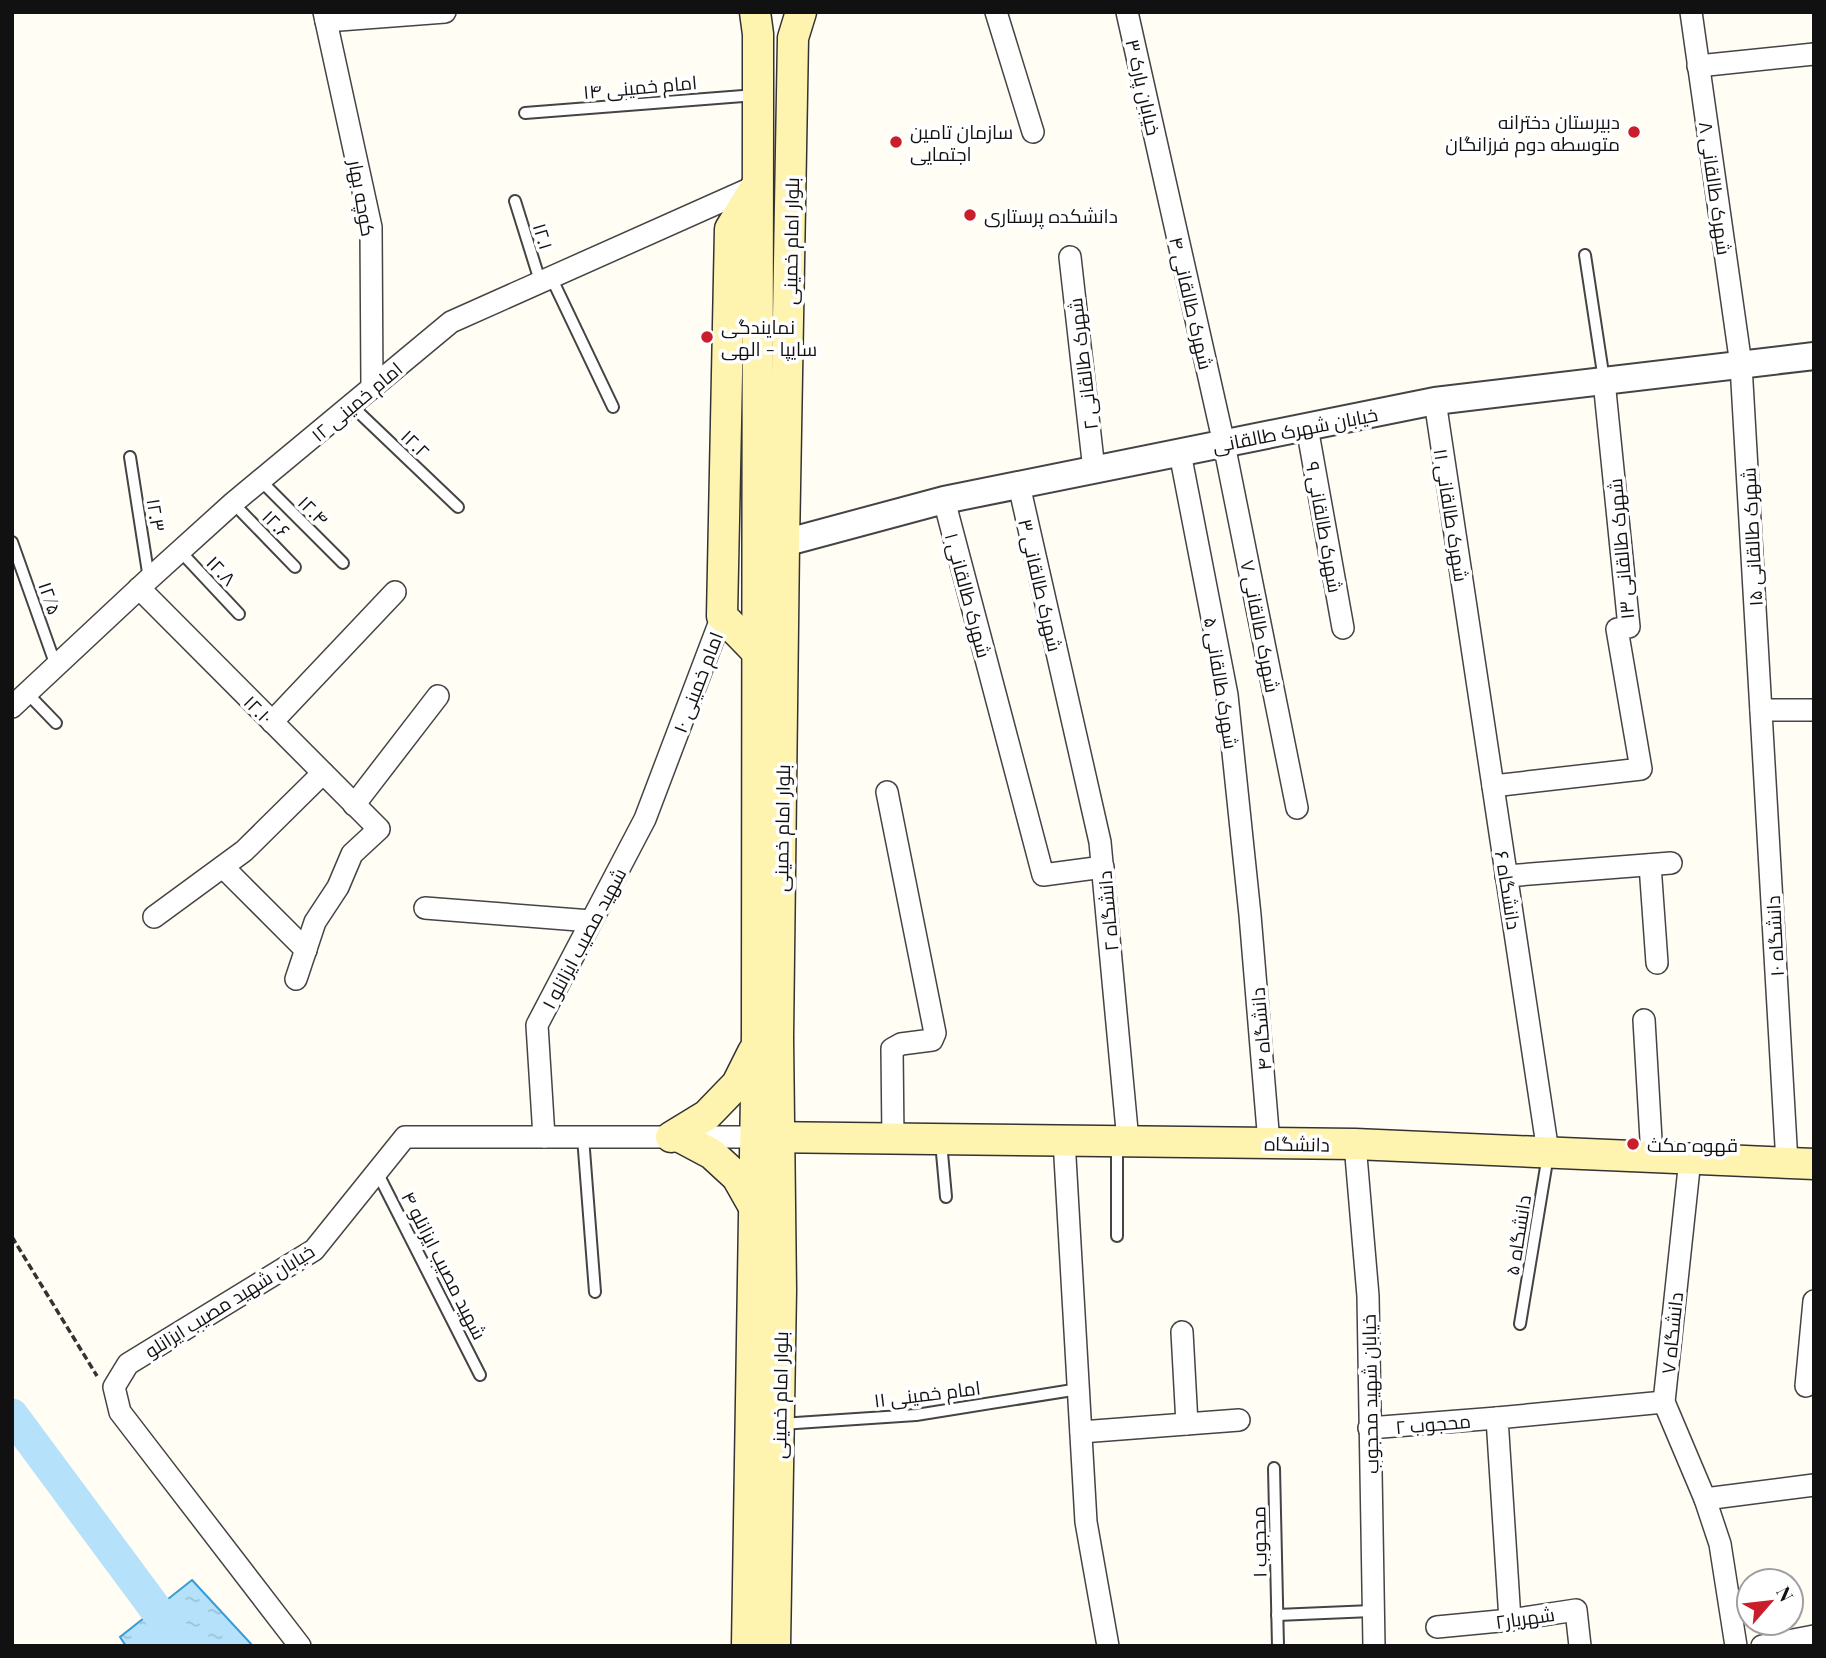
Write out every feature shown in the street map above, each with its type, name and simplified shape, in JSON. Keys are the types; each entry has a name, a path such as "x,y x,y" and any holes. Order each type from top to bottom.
{"main road":[{"name":"بلوار امام خمینی","path":"747,1646 754,1207 767,1137 778,1038 758,185 758,34 755,12"},
{"name":"بلوار امام خمینی","path":"775,1646 781,1290 756,1045 757,652 766,537 793,38 801,12"},
{"path":"757,652 722,616 730,229 758,185"},
{"path":"725,522 766,537"},
{"path":"754,1207 737,1177 712,1154 676,1138 707,1115 737,1084 756,1045"},
{"name":"دانشگاه","path":"767,1137 1355,1144 1800,1164"}],"street":[{"path":"325,16 445,12"},
{"path":"996,12 1033,132"},
{"name":"خیابان پارک ۳","path":"1127,12 1160,162"},
{"name":"شهرک طالقانی ۸","path":"1690,12 1741,365"},
{"name":"کوچه بهار","path":"325,16 371,227 372,388"},
{"path":"1698,66 1814,54"},
{"name":"شهرک طالقانی ۴","path":"1160,162 1224,444"},
{"name":"امام خمینی ۱۲","path":"19,700 233,503 451,322 758,185"},
{"name":"شهرک طالقانی ۲","path":"1070,257 1094,470"},
{"name":"خیابان شهرک طالقانی","path":"766,537 1435,401 1814,356"},
{"name":"شهرک طالقانی ۱۵","path":"1741,365 1761,710"},
{"name":"شهرک طالقانی ۱۳","path":"1493,786 1641,769 1617,629 1629,628 1604,381"},
{"name":"شهرک طالقانی ۱۱","path":"1435,401 1469,628"},
{"name":"شهرک طالقانی ۹","path":"1307,427 1343,628"},
{"name":"شهرک طالقانی ۷","path":"1224,444 1297,808"},
{"name":"شهرک طالقانی ۵","path":"1180,453 1227,695 1250,915"},
{"name":"شهرک طالقانی ۳","path":"1018,485 1064,685"},
{"name":"شهرک طالقانی ۱","path":"944,500 1043,875 1103,867"},
{"name":"۱۲.۱۰","path":"144,583 272,722 379,830 352,854 338,887 315,922 306,950"},
{"path":"272,722 395,592"},
{"name":"امام خمینی ۱۰","path":"672,747 722,616"},
{"name":"دانشگاه ۶","path":"1469,628 1548,1152"},
{"name":"دانشگاه ۲","path":"1064,685 1100,842 1122,1141"},
{"path":"354,805 438,696"},
{"path":"1761,710 1814,710"},
{"name":"دانشگاه ۱۰","path":"1761,710 1800,1164"},
{"name":"شهید مصیب ایزانلو ۱","path":"544,1137 537,1025 645,819 672,747"},
{"path":"154,917 244,851 323,773"},
{"path":"887,792 935,1033 932,1040 901,1044 892,1049 893,1139"},
{"path":"1506,876 1671,863"},
{"path":"1650,865 1657,963"},
{"path":"223,867 306,950 296,979"},
{"path":"425,908 591,921"},
{"name":"دانشگاه ۴","path":"1250,915 1269,1143"},
{"path":"1644,1020 1652,1157"},
{"name":"خیابان شهید مصیب ایزانلو","path":"300,1646 120,1412 114,1387 128,1364 314,1250 405,1137 767,1137"},
{"path":"1064,1140 1086,1522 1108,1646"},
{"name":"خیابان شهید محجوب","path":"1355,1144 1368,1296 1374,1646"},
{"name":"دانشگاه ۷","path":"1690,1159 1664,1402 1705,1499 1720,1544 1736,1646"},
{"path":"1806,1386 1814,1301"},
{"path":"1182,1332 1188,1424"},
{"name":"محجوب ۲","path":"1369,1428 1664,1402"},
{"path":"1497,1418 1510,1620"},
{"path":"1081,1432 1239,1420"},
{"path":"1705,1499 1814,1485"},
{"name":"شهریار۲","path":"1437,1627 1510,1620 1576,1609 1580,1646"},
{"path":"1762,1646 1814,1636"}],"lane":[{"name":"امام خمینی ۱۴","path":"525,113 758,94"},
{"name":"۱۲.۱","path":"515,201 545,279 612,407"},
{"path":"1584,255 1604,381"},
{"name":"۱۲.۲","path":"351,405 458,507"},
{"name":"۱۲.۳","path":"130,457 144,583"},
{"name":"۱۲.۴","path":"261,481 343,563"},
{"name":"۱۲.۶","path":"233,503 295,567"},
{"name":"۱۲/۵","path":"12,542 56,666"},
{"name":"۱۲.۸","path":"180,551 239,614"},
{"path":"19,700 56,723"},
{"path":"583,1137 595,1292"},
{"path":"941,1139 946,1197"},
{"path":"1117,1236 1122,1141"},
{"name":"دانشگاه ۵","path":"1520,1324 1548,1152"},
{"name":"شهید مصیب ایزانلو ۴","path":"377,1171 480,1375"},
{"name":"امام خمینی ۱۱","path":"779,1424 916,1415 1079,1389"},
{"name":"محجوب ۱","path":"1274,1468 1278,1646"},
{"path":"1277,1615 1372,1611"}],"path":[{"path":"12,1237 98,1377"}],"water":[{"path":"192,1580 253,1646 126,1646 120,1637"}],"waterway":[{"path":"12,1415 183,1646"}],"place":[{"name":"دبیرستان دخترانه متوسطه دوم فرزانگان","path":"1634,132"},
{"name":"سازمان تامین اجتمایی","path":"896,142"},
{"name":"دانشکده پرستاری","path":"970,215"},
{"name":"نمایندگی سایپا - الهی","path":"707,337"},
{"name":"قهوه مکث","path":"1633,1144"}]}
